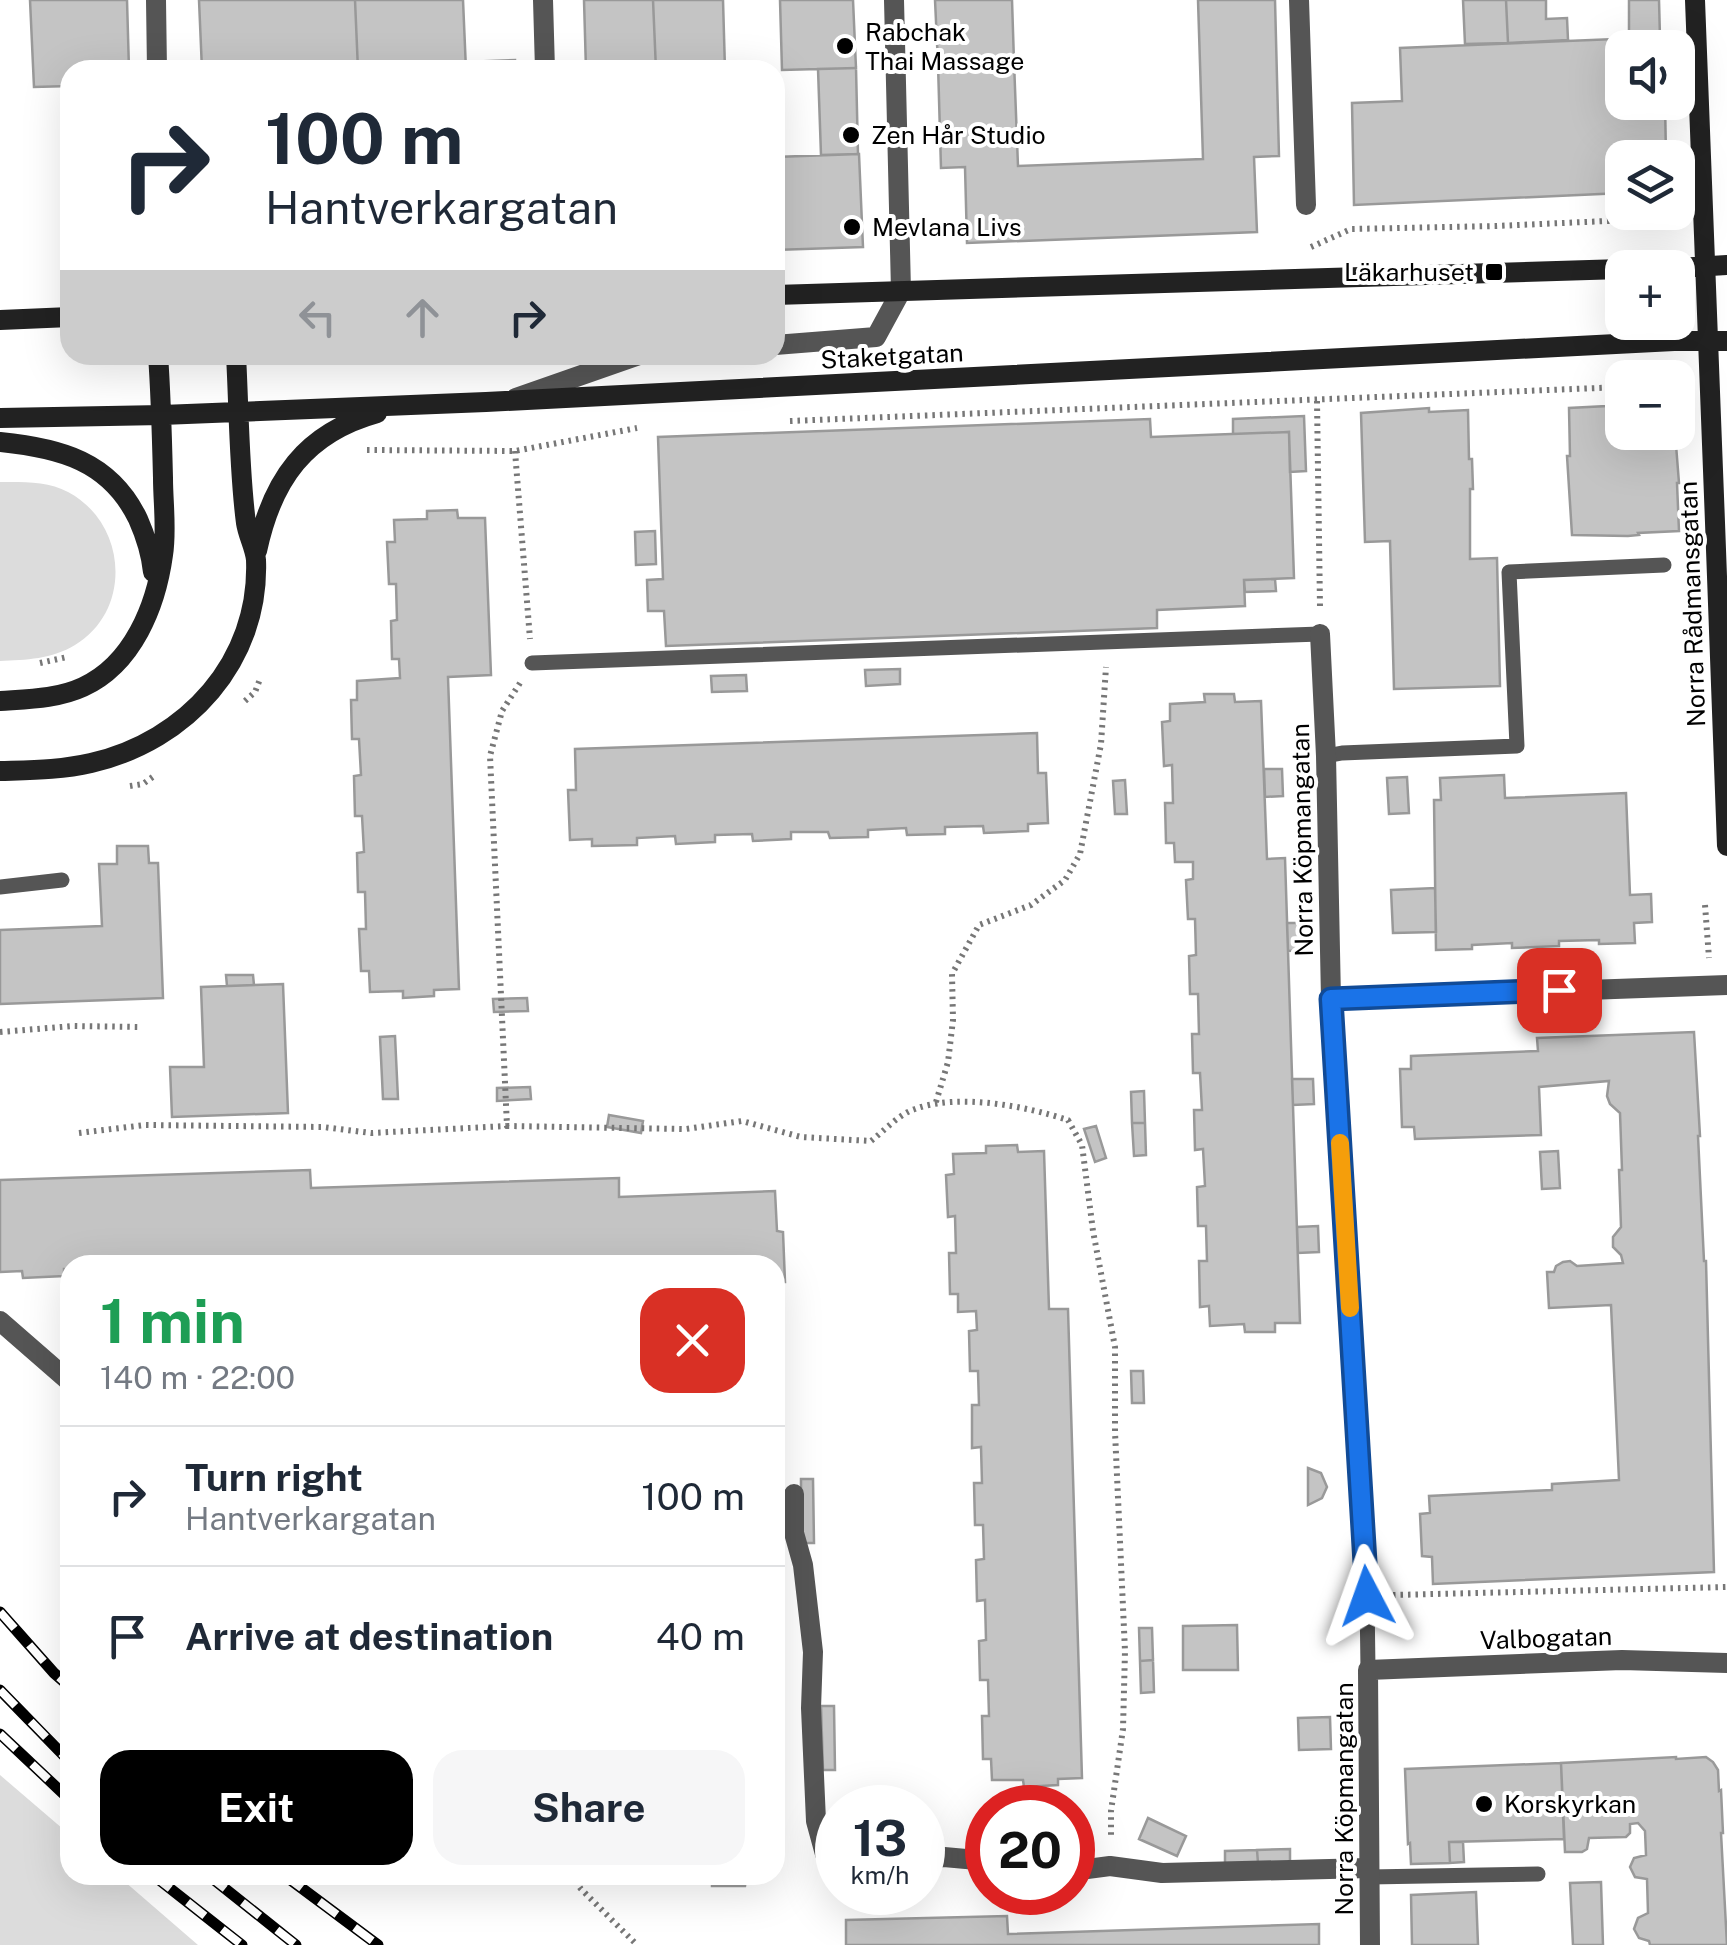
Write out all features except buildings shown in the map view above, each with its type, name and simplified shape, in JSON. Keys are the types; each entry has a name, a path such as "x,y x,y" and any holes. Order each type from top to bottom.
{"main road":[{"name":"Norra Rådmansgatan","path":"1695,0 1704,219 1717,266 1727,846"},
{"path":"785,295 1605,269"},
{"path":"0,320 60,317"},
{"name":"Staketgatan","path":"0,418 505,402 1674,341 1718,342"},
{"path":"0,701 56,696 83,687 124,655 148,615 164,553 159,365"},
{"path":"237,365 246,526 256,557"},
{"path":"0,771 66,768 95,762 156,739 177,726 215,688 233,660 254,596 262,526 287,472 304,451 328,432 403,405"},
{"path":"0,442 80,459 117,486 130,504 151,553 155,592"}],"street":[{"path":"156,0 157,60"},
{"path":"543,0 545,60"},
{"path":"785,343 876,337 901,290 894,0"},
{"path":"1299,0 1306,205"},
{"path":"505,402 610,365"},
{"name":"Norra Köpmangatan","path":"1320,634 1331,999"},
{"path":"1331,999 1719,984"},
{"path":"0,1321 60,1373"},
{"path":"794,1494 794,1533 803,1565 812,1652 815,1798"},
{"name":"Valbogatan","path":"1368,1670 1622,1660 1727,1663"},
{"name":"Norra Köpmangatan","path":"1368,1670 1370,1945"},
{"path":"1095,1868 1110,1866 1162,1873 1369,1873"}],"lane":[{"path":"1326,756 1517,746 1509,572 1664,564"},
{"path":"532,663 1320,634"},
{"path":"0,887 62,880"},
{"name":"Norra Köpmangatan","path":"1331,999 1367,1596 1368,1670"},
{"path":"1369,1873 1538,1874"}],"path":[{"path":"1305,249 1352,229 1704,219"},
{"path":"782,421 1605,388"},
{"path":"1317,401 1320,634"},
{"path":"507,1126 490,756 502,710 532,663 515,451 644,426"},
{"path":"936,1103 948,1062 952,974 979,925 1031,904 1064,880 1080,854 1102,744 1107,643"},
{"path":"35,665 83,653"},
{"path":"1705,905 1719,984"},
{"path":"0,1032 73,1026 141,1027"},
{"path":"79,1133 145,1125 322,1128 372,1133 507,1126 686,1129 742,1120 801,1137 871,1141 911,1110 949,1100 1036,1109 1068,1120 1082,1145 1093,1231 1115,1347 1115,1432 1126,1651 1123,1729 1111,1811 1110,1866"},
{"path":"1367,1596 1727,1587"},
{"path":"578,1885 637,1945"}],"shaded area":[{"path":"0,482 44,484 68,492 88,506 111,545 114,589 107,611 94,630 57,653 0,661"},
{"path":"0,1775 60,1826 60,1885 129,1885 198,1945 0,1945"}],"railway":[{"path":"0,1612 60,1678"},
{"path":"0,1690 60,1752"},
{"path":"0,1734 60,1791"},
{"path":"166,1885 242,1945"},
{"path":"221,1885 296,1945"},
{"path":"297,1885 378,1945"}],"slow traffic":[{"path":"1340,1143 1350,1308"}],"place":[{"name":"Rabchak Thai Massage","path":"845,46"},
{"name":"Zen Hår Studio","path":"851,135"},
{"name":"Mevlana Livs","path":"852,227"},
{"name":"Läkarhuset","path":"1494,272"},
{"name":"Korskyrkan","path":"1484,1804"}],"route":[{"path":"1367,1596 1331,999 1559,990"}]}
